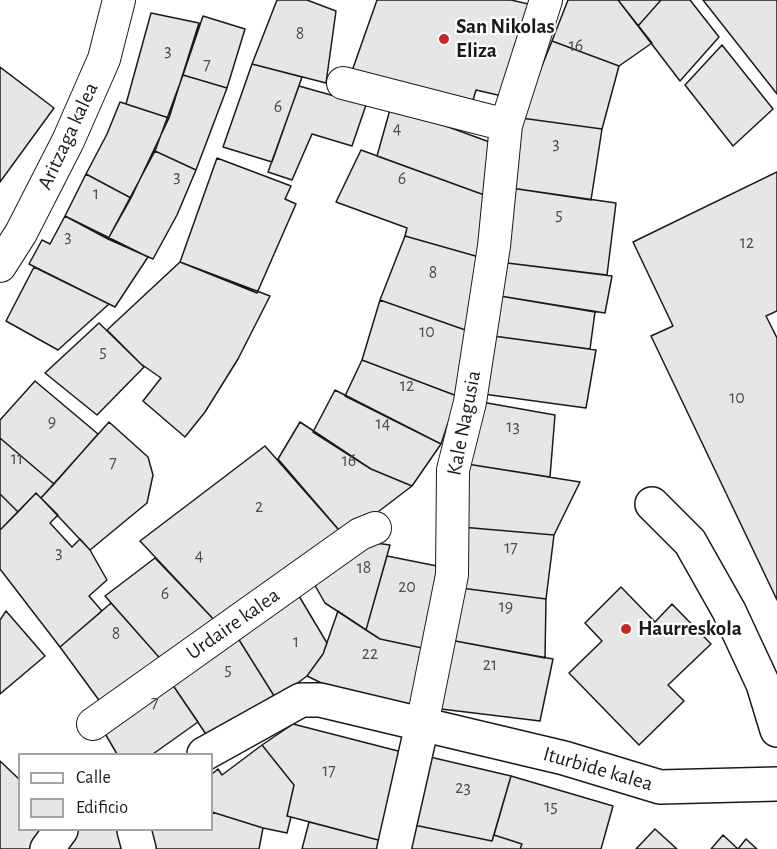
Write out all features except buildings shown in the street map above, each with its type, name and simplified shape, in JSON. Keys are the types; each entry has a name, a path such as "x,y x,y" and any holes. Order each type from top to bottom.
{"street":[{"name":"Aritzaga kalea","path":"0,266 21,233 68,141 104,59 119,0"},
{"name":"Kale Nagusia","path":"394,849 452,575 453,470 470,402 494,246 506,125 546,0"},
{"path":"343,83 506,125"},
{"path":"652,504 690,542 729,611 763,684 777,730"},
{"name":"Urdaire kalea","path":"93,724 360,534 375,528"},
{"name":"Iturbide kalea","path":"206,753 301,700 320,700 564,758 660,788 777,784"},
{"path":"47,849 60,831"},
{"path":"134,831 139,849"}],"place":[{"name":"San Nikolas Eliza","path":"444,39"},
{"name":"Haurreskola","path":"626,629"}]}
